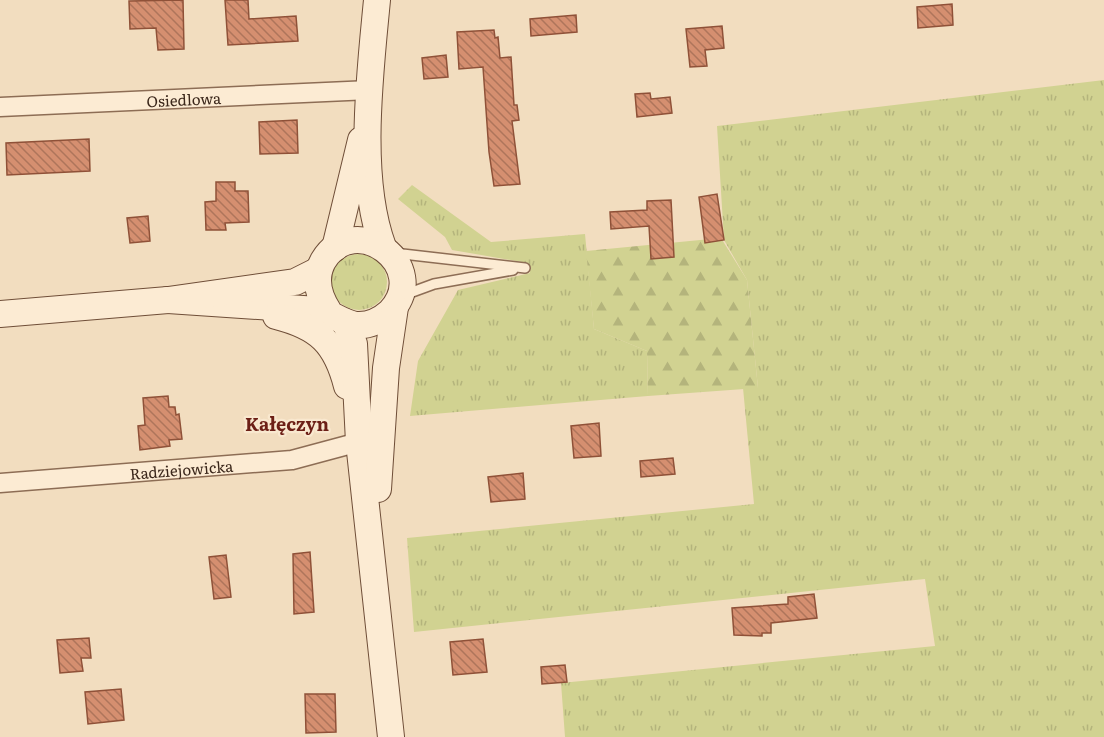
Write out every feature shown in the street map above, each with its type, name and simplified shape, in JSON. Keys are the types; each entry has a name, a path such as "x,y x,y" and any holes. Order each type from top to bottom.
{"main road":[{"path":"375,570 379,440 397,302 402,288 400,268 386,250 373,215 369,101 377,0"},
{"path":"0,314 168,300 295,282 319,270 335,248 369,101"},
{"path":"335,248 359,240 386,250"},
{"path":"319,270 317,285 321,300 337,317 354,344 359,442 375,570 391,737"},
{"path":"168,300 337,317 358,325 372,323 385,317 397,302"},
{"path":"230,306 293,320 329,342 342,367 359,442"}],"street":[{"name":"Osiedlowa","path":"0,107 369,101"},
{"name":"Radziejowicka","path":"0,483 292,460 359,442"}],"lane":[{"path":"386,250 525,268 434,284 397,302"}],"green space":[{"path":"1104,80 1104,737 565,737 561,683 935,646 925,579 414,632 407,538 754,504 743,388 758,388 747,280 724,240 717,126"},
{"path":"412,185 491,242 585,234 594,329 647,351 648,396 410,416 418,361 458,290 530,273 528,263 452,250 445,237 398,199"},
{"path":"721,238 747,280 758,388 648,396 647,351 594,329 586,251"},
{"path":"359,254 370,256 379,262 385,271 387,282 385,293 379,302 370,308 359,310 348,308 339,302 333,293 331,282 333,271 339,262 348,256"}],"building":[{"path":"183,0 184,49 158,50 156,28 130,29 129,1"},
{"path":"225,0 248,0 249,19 296,16 298,41 228,45"},
{"path":"952,4 953,25 918,28 917,7"},
{"path":"576,15 577,32 531,36 530,19"},
{"path":"722,26 724,48 705,50 707,66 690,67 686,29"},
{"path":"494,30 495,38 498,37 500,58 511,57 514,105 517,105 519,120 512,121 520,184 494,186 489,152 483,67 459,69 457,32"},
{"path":"446,55 448,77 424,79 422,58"},
{"path":"650,93 651,99 670,97 672,113 637,117 635,94"},
{"path":"297,120 298,153 260,154 259,122"},
{"path":"89,139 90,171 7,175 6,143"},
{"path":"216,182 235,182 235,191 248,191 249,222 225,223 226,230 206,230 205,202 216,201"},
{"path":"717,194 724,240 705,243 699,197"},
{"path":"671,200 674,257 651,259 649,226 611,229 610,212 647,210 647,201"},
{"path":"148,216 150,241 130,243 127,218"},
{"path":"168,396 169,407 175,407 176,415 179,414 182,439 169,440 170,446 140,450 138,426 145,425 143,398"},
{"path":"599,423 601,456 574,458 571,426"},
{"path":"673,458 675,474 641,477 640,461"},
{"path":"523,473 525,499 491,502 488,477"},
{"path":"310,552 314,612 294,614 293,554"},
{"path":"226,555 231,597 214,599 209,557"},
{"path":"814,594 817,618 771,623 771,633 762,633 762,636 734,635 732,608 788,604 788,597"},
{"path":"89,638 91,658 81,658 83,671 60,673 57,640"},
{"path":"483,639 487,672 453,675 450,642"},
{"path":"565,665 567,682 542,684 541,667"},
{"path":"121,689 124,720 88,724 85,692"},
{"path":"305,694 335,694 336,732 306,733"}],"district":[{"name":"Kałęczyn","path":"287,423"}]}
